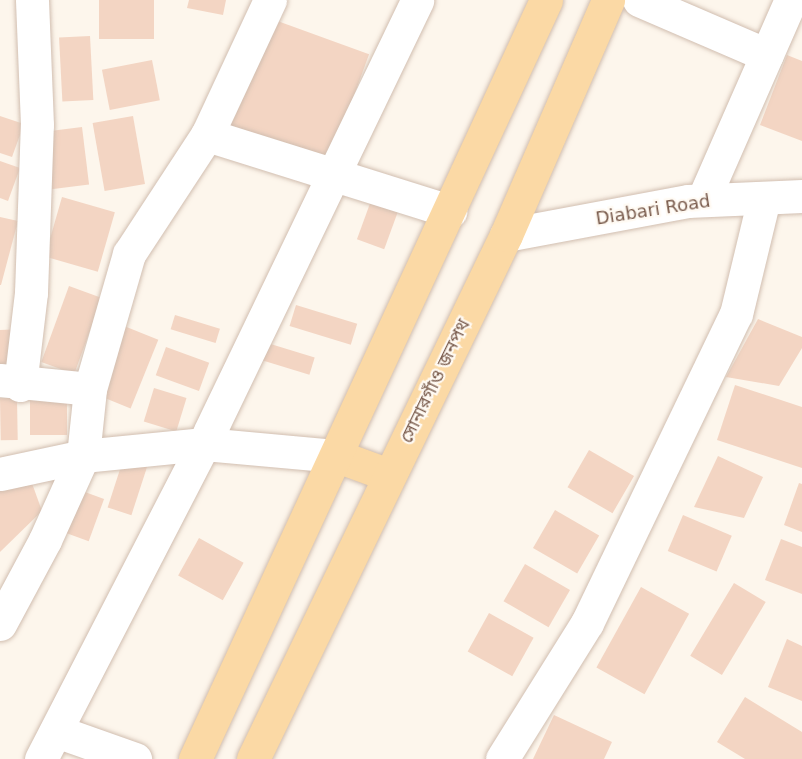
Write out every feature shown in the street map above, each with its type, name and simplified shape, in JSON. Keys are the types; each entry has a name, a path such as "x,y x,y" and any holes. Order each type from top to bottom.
{"main road":[{"path":"195,759 338,456 546,0"},
{"name":"সোনারগাঁও জনপথ","path":"253,759 506,235 608,0"},
{"path":"338,456 389,475"}],"street":[{"path":"32,0 37,124 31,293 10,382 90,389"},
{"path":"0,624 45,540 83,456 90,389 129,254 207,135 270,0"},
{"path":"135,759 49,745 204,444 417,0"},
{"path":"639,0 767,55"},
{"path":"703,200 791,0"},
{"path":"207,135 450,211"},
{"name":"Diabari Road","path":"506,235 703,200 802,196"},
{"path":"502,759 587,623 736,314 764,198"},
{"path":"0,474 83,456 204,444 338,456"}],"building":[{"path":"99,0 154,0 154,39 99,39"},
{"path":"189,0 226,0 223,15 187,8"},
{"path":"261,15 369,54 328,168 220,129"},
{"path":"90,36 93,100 62,102 59,38"},
{"path":"787,55 802,61 802,141 760,125"},
{"path":"152,60 160,100 110,110 102,70"},
{"path":"0,116 24,124 12,157 0,153"},
{"path":"133,116 145,184 105,191 93,123"},
{"path":"82,127 89,185 51,189 44,132"},
{"path":"0,161 20,168 8,201 0,198"},
{"path":"62,197 115,212 98,272 45,257"},
{"path":"372,198 399,208 384,249 357,239"},
{"path":"0,217 18,221 1,285 0,285"},
{"path":"69,286 102,298 74,374 41,362"},
{"path":"296,305 357,324 351,345 290,326"},
{"path":"175,315 220,329 216,343 171,329"},
{"path":"758,319 802,337 802,348 779,386 726,377"},
{"path":"124,326 158,340 131,408 96,395"},
{"path":"22,329 13,366 0,366 0,330"},
{"path":"264,342 315,357 309,375 259,359"},
{"path":"166,347 209,363 199,391 156,375"},
{"path":"735,385 802,407 802,468 717,440"},
{"path":"154,388 187,398 176,431 144,421"},
{"path":"30,397 67,397 67,435 30,435"},
{"path":"0,398 17,398 18,440 1,440"},
{"path":"589,450 634,476 613,513 568,487"},
{"path":"718,456 763,477 744,518 694,507"},
{"path":"124,457 148,465 131,515 108,507"},
{"path":"29,475 42,511 0,552 0,482"},
{"path":"799,483 802,484 802,532 784,525"},
{"path":"74,488 104,499 89,541 59,530"},
{"path":"555,510 599,536 577,574 533,548"},
{"path":"683,515 732,536 717,572 668,551"},
{"path":"199,538 244,563 223,600 178,576"},
{"path":"781,539 802,547 802,594 765,580"},
{"path":"525,564 570,590 549,627 504,601"},
{"path":"734,583 766,602 722,675 690,656"},
{"path":"641,587 689,614 645,694 596,667"},
{"path":"489,613 534,638 512,676 468,651"},
{"path":"787,639 802,646 802,701 768,687"},
{"path":"745,697 802,732 802,759 745,759 717,742"},
{"path":"554,715 612,742 604,759 533,759"}]}
